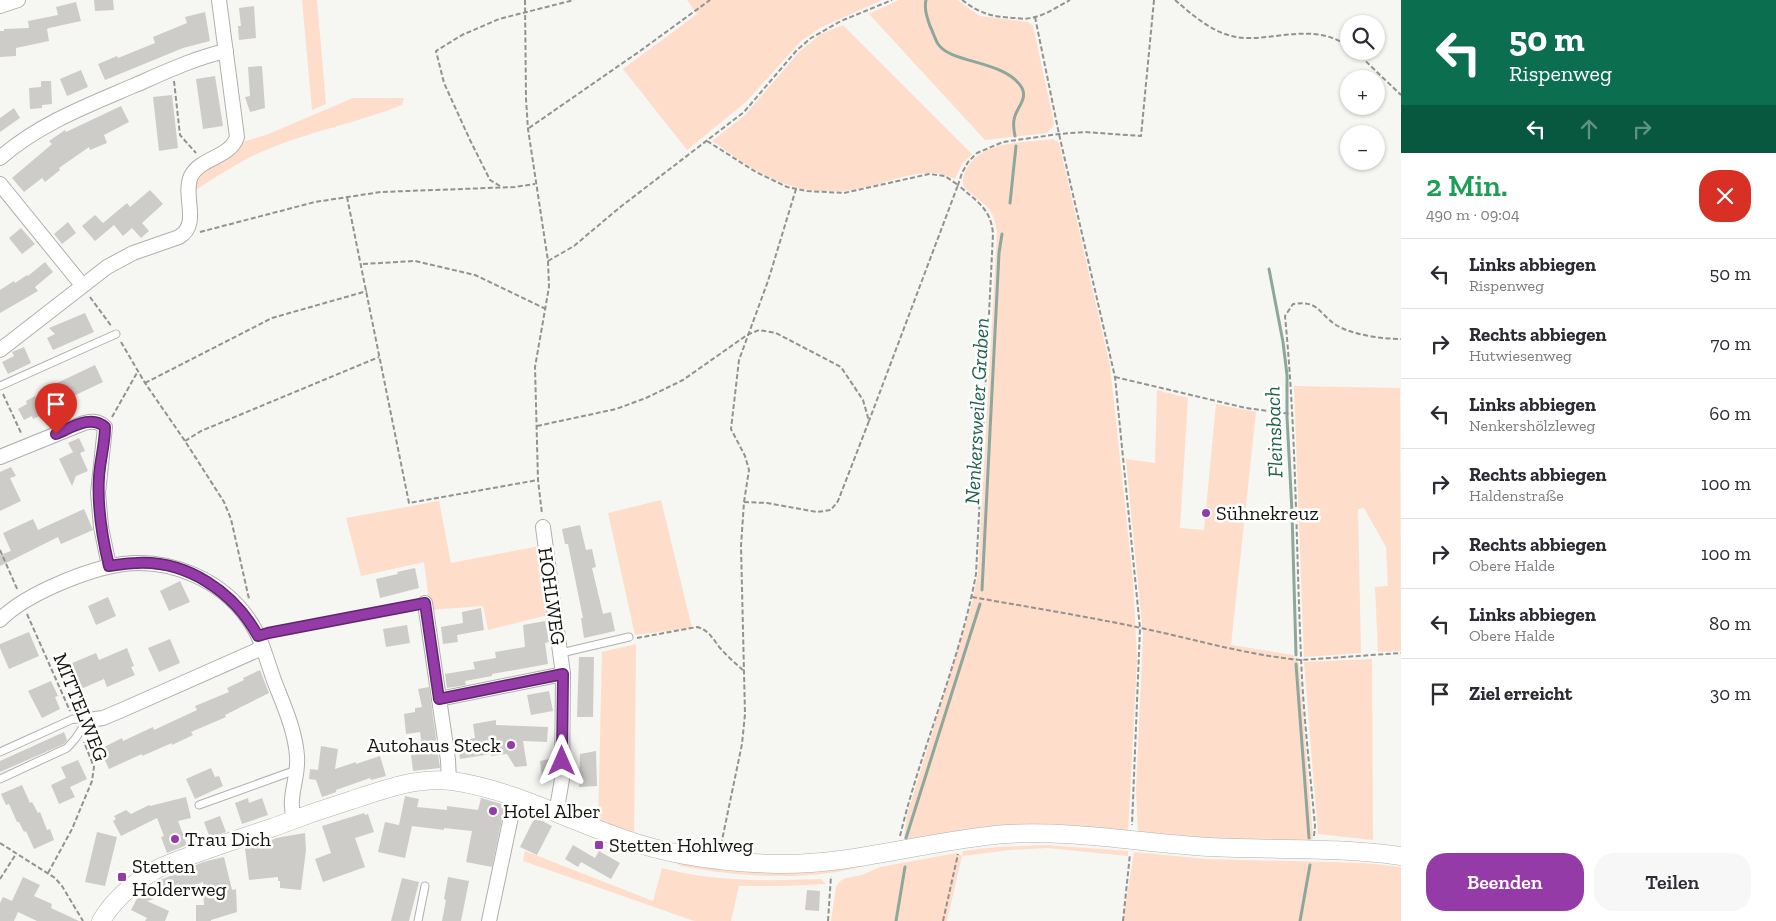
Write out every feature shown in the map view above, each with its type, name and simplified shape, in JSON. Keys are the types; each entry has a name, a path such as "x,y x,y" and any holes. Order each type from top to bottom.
{"street":[{"path":"0,6 18,0"},
{"path":"0,350 82,285 119,260 185,233 190,222 189,184 192,175 197,168 220,155 236,142 237,137 220,0"},
{"path":"0,158 24,139 62,117 172,69 211,54 226,51"},
{"path":"0,184 82,285"},
{"path":"0,457 84,423 100,422 105,427 98,493 101,526 109,566"},
{"name":"HOHLWEG","path":"543,527 563,674 562,779 556,814"},
{"path":"0,620 22,602 64,582 109,566 148,563 189,572 214,585 225,593 250,620 292,730 297,757 291,803 294,819"},
{"path":"425,603 448,760 449,781"},
{"path":"88,720 103,718 122,710 260,642"},
{"path":"439,699 563,674"},
{"path":"101,921 118,897 160,868 294,819 393,786 426,781 449,781 486,787 625,840 669,852 739,862 781,864 821,862 859,858 962,840 1026,834 1065,835 1209,847 1372,852 1401,856"},
{"path":"489,921 515,798"}],"lane":[{"path":"0,387 116,334"},
{"path":"260,642 268,633 425,603"},
{"path":"561,653 629,638"},
{"path":"0,752 73,719 88,720 67,748 0,779"},
{"path":"199,805 296,770"},
{"path":"418,921 425,886"}],"path":[{"path":"525,0 528,129 548,261 549,287 535,367 538,480 543,527"},
{"path":"500,186 490,180 470,140 444,83 436,51 462,35 499,19 574,0"},
{"path":"528,129 640,52 710,0"},
{"path":"548,261 574,246 619,208 744,112 797,50 811,38 841,21 892,0"},
{"path":"962,0 975,10 986,15 1035,18 1070,0"},
{"path":"744,502 767,503 817,512 831,510 838,501 962,173 976,153 1003,142 1059,134 1085,132 1141,136 1154,0"},
{"path":"1175,0 1198,19 1222,32 1244,38 1320,34 1340,41"},
{"path":"1035,18 1059,134 1115,377 1140,628 1132,840 1123,921"},
{"path":"1364,60 1401,95"},
{"path":"172,69 180,135 199,156"},
{"path":"707,141 756,172 787,187 796,189 844,193 929,174 945,176 984,207 990,216 993,234 976,574 972,596 915,781 897,850"},
{"path":"185,233 201,232 315,202 381,192 500,186 515,187 536,184"},
{"path":"721,844 742,744 746,692 743,670 741,546 744,502 749,470 745,456 731,429 739,360 768,281 796,189"},
{"path":"347,197 409,502 538,480"},
{"path":"362,264 415,261 475,274 546,309"},
{"path":"250,620 252,612 224,502 185,440 145,383 272,318 367,291"},
{"path":"1313,849 1315,826 1301,660 1292,414 1285,316 1293,304 1306,302 1318,309 1337,325 1358,334 1401,339"},
{"path":"537,426 616,409 646,398 683,380 747,335 759,330 776,333 841,367 863,400 869,421"},
{"path":"185,440 201,431 379,357"},
{"path":"105,427 138,371"},
{"path":"1115,377 1246,408 1292,414"},
{"path":"0,387 28,446"},
{"name":"MITTELWEG","path":"0,550 73,719"},
{"path":"972,596 1140,628 1230,649 1301,660 1401,653"},
{"path":"629,638 639,638 697,627 710,633 721,649 743,670"},
{"name":"MITTELWEG","path":"48,873 72,829 92,780 94,767 80,733"},
{"path":"943,921 962,840"},
{"path":"0,842 48,873 62,886 83,921"},
{"path":"0,879 16,854"},
{"path":"828,921 830,876"}],"shaded area":[{"path":"302,0 317,0 326,104 312,110"},
{"path":"687,0 882,0 820,28 801,41 746,102 687,150 623,69 697,14"},
{"path":"899,0 957,0 980,16 1028,22 1033,26 1054,123 1052,128 1047,133 985,140 869,14"},
{"path":"843,25 972,154 962,164 955,179 942,174 915,174 858,189 844,191 808,190 768,177 712,141 745,115 799,52 821,34"},
{"path":"353,98 404,98 402,105 386,111 262,151 232,167 193,192 194,177 239,143 266,135"},
{"path":"1053,139 1059,143 1110,366 1133,580 1137,660 1128,832 909,844 904,838 907,815 972,603 978,573 997,233 995,220 991,212 965,188 963,177 973,160 992,148"},
{"path":"1294,386 1400,388 1401,651 1378,652 1375,587 1388,586 1386,547 1364,508 1358,509 1361,653 1304,657"},
{"path":"1157,390 1188,398 1180,528 1204,530 1216,404 1256,412 1231,645 1293,655 1299,663 1313,839 1307,843 1142,835 1138,830 1136,791 1143,635 1126,459 1155,463"},
{"path":"661,500 692,628 635,635 608,513"},
{"path":"439,501 451,563 540,546 548,615 488,630 483,606 430,610 424,562 361,576 346,518"},
{"path":"636,644 634,837 598,825 602,652"},
{"path":"1372,659 1373,840 1318,834 1304,662"},
{"path":"1045,845 1128,851 1128,856 1047,848 962,856 963,851 997,847"},
{"path":"525,851 653,901 662,868 701,876 741,880 821,879 826,884 739,886 731,921 694,921 523,861"},
{"path":"1134,852 1206,859 1365,863 1401,867 1401,921 1123,921"},
{"path":"957,853 962,856 947,921 831,921 836,887 840,881 846,878 862,875 880,867"},
{"path":"677,860 867,863 867,865 823,874 774,876 703,870 681,866 676,863"}],"building":[{"path":"94,0 113,0 114,10 95,11"},
{"path":"76,2 81,21 49,28 47,29 49,41 16,48 16,56 0,57 0,31 4,31 4,29 29,28 28,21 58,15 56,7"},
{"path":"254,6 256,38 239,40 238,26 241,26 239,8"},
{"path":"205,12 210,41 183,48 105,80 98,64 155,43 153,37 187,23 185,17"},
{"path":"262,66 265,108 250,112 245,97 250,96 248,67"},
{"path":"81,70 88,87 67,96 60,79"},
{"path":"215,76 223,126 203,129 196,79"},
{"path":"41,81 51,81 52,104 42,105 42,108 30,109 29,88 41,87"},
{"path":"172,95 178,148 159,151 153,97"},
{"path":"121,106 129,122 104,135 107,143 90,150 89,147 59,168 60,170 45,182 42,178 24,192 12,178 52,144 49,141 65,130 66,132"},
{"path":"14,108 20,118 0,132 0,118"},
{"path":"150,190 163,204 142,223 149,231 141,238 132,228 123,236 114,225 95,241 82,226 95,215 103,223 127,203 130,207"},
{"path":"68,222 76,233 62,244 54,234"},
{"path":"21,228 35,244 22,254 9,238"},
{"path":"45,262 53,272 35,287 38,291 0,313 0,290 14,281 15,283 28,276"},
{"path":"85,313 94,332 53,350 47,338 55,334 49,328"},
{"path":"24,347 31,363 8,374 2,362 14,356 12,352"},
{"path":"95,365 103,382 63,401 55,384"},
{"path":"35,396 44,414 33,419 32,416 24,420 18,409"},
{"path":"79,438 85,451 80,453 88,471 76,476 72,486 59,459 73,452 68,443"},
{"path":"11,467 16,476 10,478 21,501 0,511 0,472"},
{"path":"84,509 93,530 61,544 58,537 0,566 0,555 11,551 3,533 33,519 38,530"},
{"path":"580,525 586,550 592,549 596,567 592,568 603,614 611,612 615,631 584,638 581,618 583,618 568,544 565,544 562,529"},
{"path":"415,568 419,588 380,598 376,579"},
{"path":"180,581 190,602 169,611 160,591"},
{"path":"108,597 116,616 96,625 88,606"},
{"path":"481,608 484,630 457,635 458,642 443,644 441,627 463,623 462,612"},
{"path":"545,621 549,642 545,643 548,664 492,674 492,676 465,681 466,685 447,688 445,674 475,669 473,662 496,658 495,652 525,647 523,625"},
{"path":"407,625 410,643 386,647 383,629"},
{"path":"29,632 39,656 9,669 0,644"},
{"path":"170,639 180,663 159,672 148,648"},
{"path":"127,648 134,666 131,667 135,675 107,687 104,679 81,689 70,664 96,653 99,660"},
{"path":"579,657 594,657 593,717 577,717"},
{"path":"260,670 269,693 225,715 226,717 191,732 193,735 172,745 172,743 142,756 142,754 109,769 100,749 122,738 123,741 153,727 154,730 197,710 195,706 229,692 227,688"},
{"path":"51,681 58,696 55,697 60,709 42,718 28,691"},
{"path":"429,687 440,768 413,771 411,755 423,753 420,732 406,734 404,714 415,712 415,708 422,707 418,689"},
{"path":"549,691 553,711 531,715 527,695"},
{"path":"496,720 496,725 548,727 547,742 523,741 527,766 515,767 507,754 491,756 491,754 460,759 457,741 475,738 473,724"},
{"path":"64,732 67,740 64,744 0,772 0,761"},
{"path":"321,746 338,749 335,769 380,756 386,776 371,780 370,778 322,797 316,780 309,779 310,769 318,770"},
{"path":"596,751 597,786 579,787 580,754"},
{"path":"553,758 553,775 542,777 540,761"},
{"path":"78,760 87,779 70,787 75,797 59,804 51,785 66,778 61,767"},
{"path":"211,768 215,777 219,776 223,786 195,799 186,779"},
{"path":"22,785 30,803 32,802 38,813 40,812 47,830 50,829 54,840 34,849 26,831 24,832 19,822 17,822 9,804 6,805 1,794"},
{"path":"405,796 419,799 417,807 447,810 447,806 478,810 481,798 505,805 492,867 466,862 472,831 412,826 405,858 378,852 385,822 399,825"},
{"path":"186,797 191,818 178,821 187,845 167,853 161,837 164,836 157,818 121,836 113,821 116,819 114,816 126,810 131,814 149,805"},
{"path":"248,798 249,803 262,798 268,815 242,824 235,803"},
{"path":"364,813 365,815 368,814 374,832 355,838 365,867 323,882 315,859 331,853 322,826"},
{"path":"220,816 226,832 210,838 204,822"},
{"path":"535,817 552,826 537,855 520,847"},
{"path":"97,832 117,837 105,886 85,882"},
{"path":"305,833 306,850 301,890 280,888 278,877 249,880 245,848 276,838"},
{"path":"573,845 595,858 599,851 620,863 611,879 581,862 578,867 565,859"},
{"path":"224,857 232,890 236,889 237,912 211,921 196,921 196,905 204,905 203,882 163,896 158,881 203,862"},
{"path":"23,877 40,885 34,896 52,904 51,908 79,921 37,921 18,912 14,921 0,921 0,903 3,897 12,901"},
{"path":"448,877 469,881 461,921 442,921"},
{"path":"402,878 419,882 409,921 391,921"},
{"path":"807,890 820,891 819,911 805,910"},
{"path":"140,893 154,899 147,901 169,911 165,921 145,921 147,918 131,910"}],"waterway":[{"name":"Nenkersweiler Graben","path":"926,0 927,16 938,44 954,55 1004,72 1022,88 1023,97 1014,122 1015,136"},
{"name":"Nenkersweiler Graben","path":"1010,203 1016,146"},
{"name":"Nenkersweiler Graben","path":"982,590 999,253 1002,234"},
{"name":"Fleinsbach","path":"1269,269 1283,342 1287,375 1296,655"},
{"name":"Nenkersweiler Graben","path":"906,838 980,604"},
{"name":"Fleinsbach","path":"1296,664 1309,838"},
{"name":"Fleinsbach","path":"1300,921 1310,865"},
{"name":"Nenkersweiler Graben","path":"896,921 905,867"}],"place":[{"name":"Sühnekreuz","path":"1206,513"},
{"name":"Autohaus Steck","path":"511,745"},
{"name":"Hotel Alber","path":"493,811"},
{"name":"Trau Dich","path":"175,839"},
{"name":"Stetten Hohlweg","path":"599,845"},
{"name":"Stetten Holderweg","path":"122,877"}],"route":[{"path":"56,434 92,421 100,422 105,427 98,493 104,547 109,566 148,563 189,572 225,593 250,620 258,636 425,603 439,699 563,674 562,761"}]}
